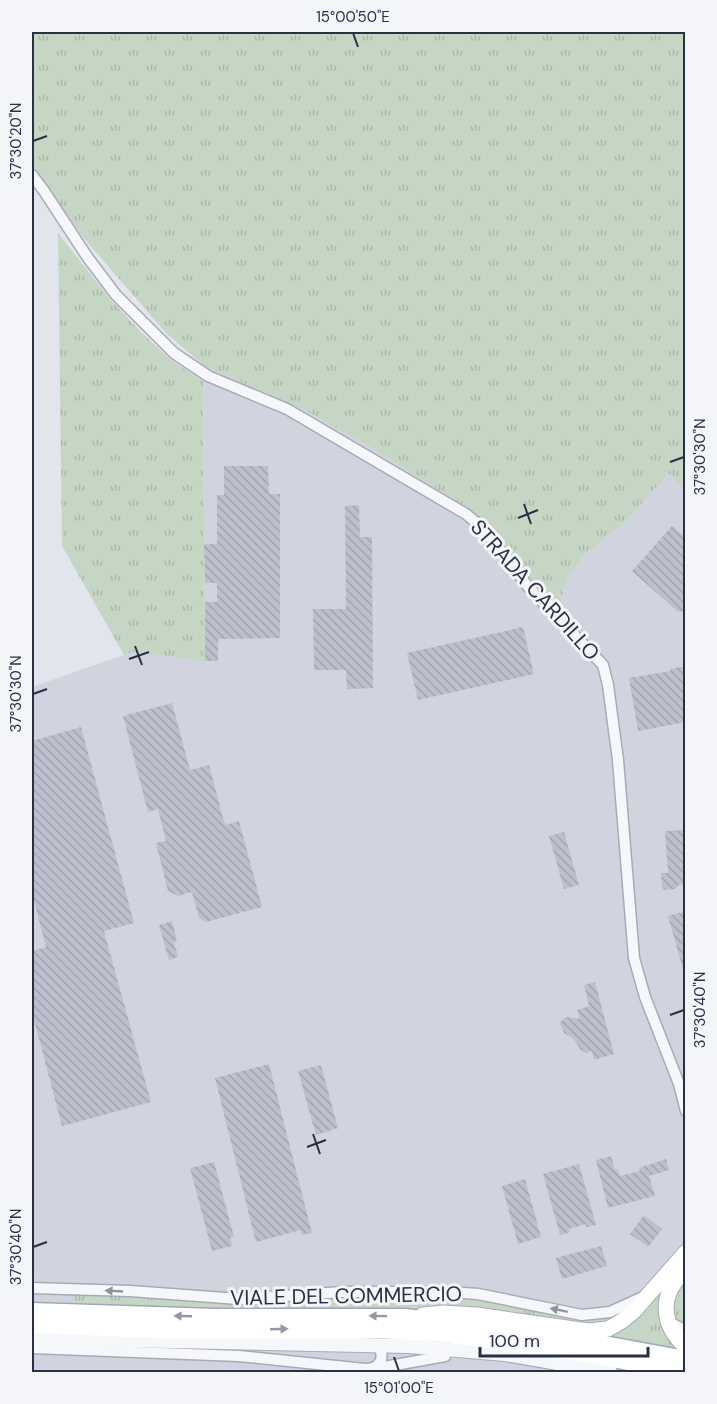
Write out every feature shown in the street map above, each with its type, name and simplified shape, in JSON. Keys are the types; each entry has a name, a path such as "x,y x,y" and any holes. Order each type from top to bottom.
{"main road":[{"path":"32,1311 215,1317 405,1317 443,1313 477,1315 597,1331 608,1329 622,1321 653,1290 685,1252"},
{"path":"686,1271 668,1291 665,1305 672,1329 686,1347"},
{"path":"405,1317 555,1335 686,1359"},
{"path":"32,1325 156,1330 379,1329 446,1334 572,1351 677,1372"}],"street":[{"name":"STRADA CARDILLO","path":"32,175 116,295 174,353 208,376 288,408 466,514 485,530 529,588 603,664 618,760 634,958 645,997 682,1083 686,1112"},
{"name":"VIALE DEL COMMERCIO","path":"32,1288 239,1299 342,1292 450,1292 478,1294 582,1315 610,1312 653,1290"},
{"path":"669,1322 686,1331"},
{"path":"32,1338 445,1348 505,1354 610,1372"},
{"path":"365,1370 380,1364 382,1356 378,1345"},
{"path":"32,1348 239,1356 365,1370 445,1356 445,1348"}],"shaded area":[{"path":"203,365 306,411 377,451 469,509 559,602 566,580 584,555 621,526 669,472 686,490 685,1372 32,1372 32,1282 35,1282 32,1266 32,687 132,652 205,660"}],"green space":[{"path":"32,32 685,32 685,490 669,473 621,526 584,555 566,580 560,603 533,581 487,526 469,509 377,451 306,411 203,365 166,333 81,235 32,164"},
{"path":"58,233 110,299 142,333 171,360 203,381 205,661 132,652 124,655 62,546"},
{"path":"685,1276 685,1325 672,1314 676,1287"},
{"path":"662,1290 658,1306 659,1314 676,1350 610,1337 619,1331"},
{"path":"75,1293 256,1304 346,1296 448,1298 487,1302 583,1319 606,1318 610,1321 602,1325 449,1308 243,1310 69,1302 75,1298"}],"building":[{"path":"224,466 268,466 269,494 280,494 280,638 218,639 218,661 205,661 205,602 217,602 217,583 205,583 204,544 217,544 217,495 224,495"},
{"path":"359,505 360,537 372,537 373,688 347,689 346,670 314,670 313,609 346,609 345,506"},
{"path":"672,526 686,538 686,609 681,612 632,571"},
{"path":"523,627 534,674 418,700 407,653"},
{"path":"686,666 686,722 638,731 629,678 671,671 670,669"},
{"path":"172,703 190,770 209,765 225,825 239,821 262,907 206,922 199,918 192,892 178,896 168,891 156,843 166,841 158,809 148,812 123,716"},
{"path":"81,727 134,923 104,931 151,1102 62,1126 32,1012 32,951 46,947 32,893 32,741"},
{"path":"686,830 686,884 679,885 675,889 664,890 661,873 668,873 665,831"},
{"path":"564,832 579,885 564,889 549,836"},
{"path":"686,911 686,969 683,969 668,916"},
{"path":"172,921 177,940 174,942 178,957 169,960 159,925"},
{"path":"595,982 614,1054 594,1060 592,1051 586,1053 580,1049 573,1038 564,1033 560,1023 567,1017 580,1019 577,1010 589,1006 584,985"},
{"path":"269,1064 312,1233 302,1235 301,1230 256,1242 215,1078"},
{"path":"321,1065 338,1128 316,1135 298,1071"},
{"path":"611,1156 615,1170 618,1169 620,1176 640,1171 639,1168 666,1159 669,1170 649,1176 655,1196 608,1208 596,1160"},
{"path":"214,1162 234,1237 230,1238 232,1246 212,1251 190,1168"},
{"path":"579,1164 596,1225 586,1227 586,1224 569,1229 570,1232 560,1235 543,1174"},
{"path":"525,1179 541,1237 518,1244 502,1186"},
{"path":"644,1215 662,1229 648,1247 630,1234"},
{"path":"601,1246 607,1266 562,1279 556,1258"}]}
